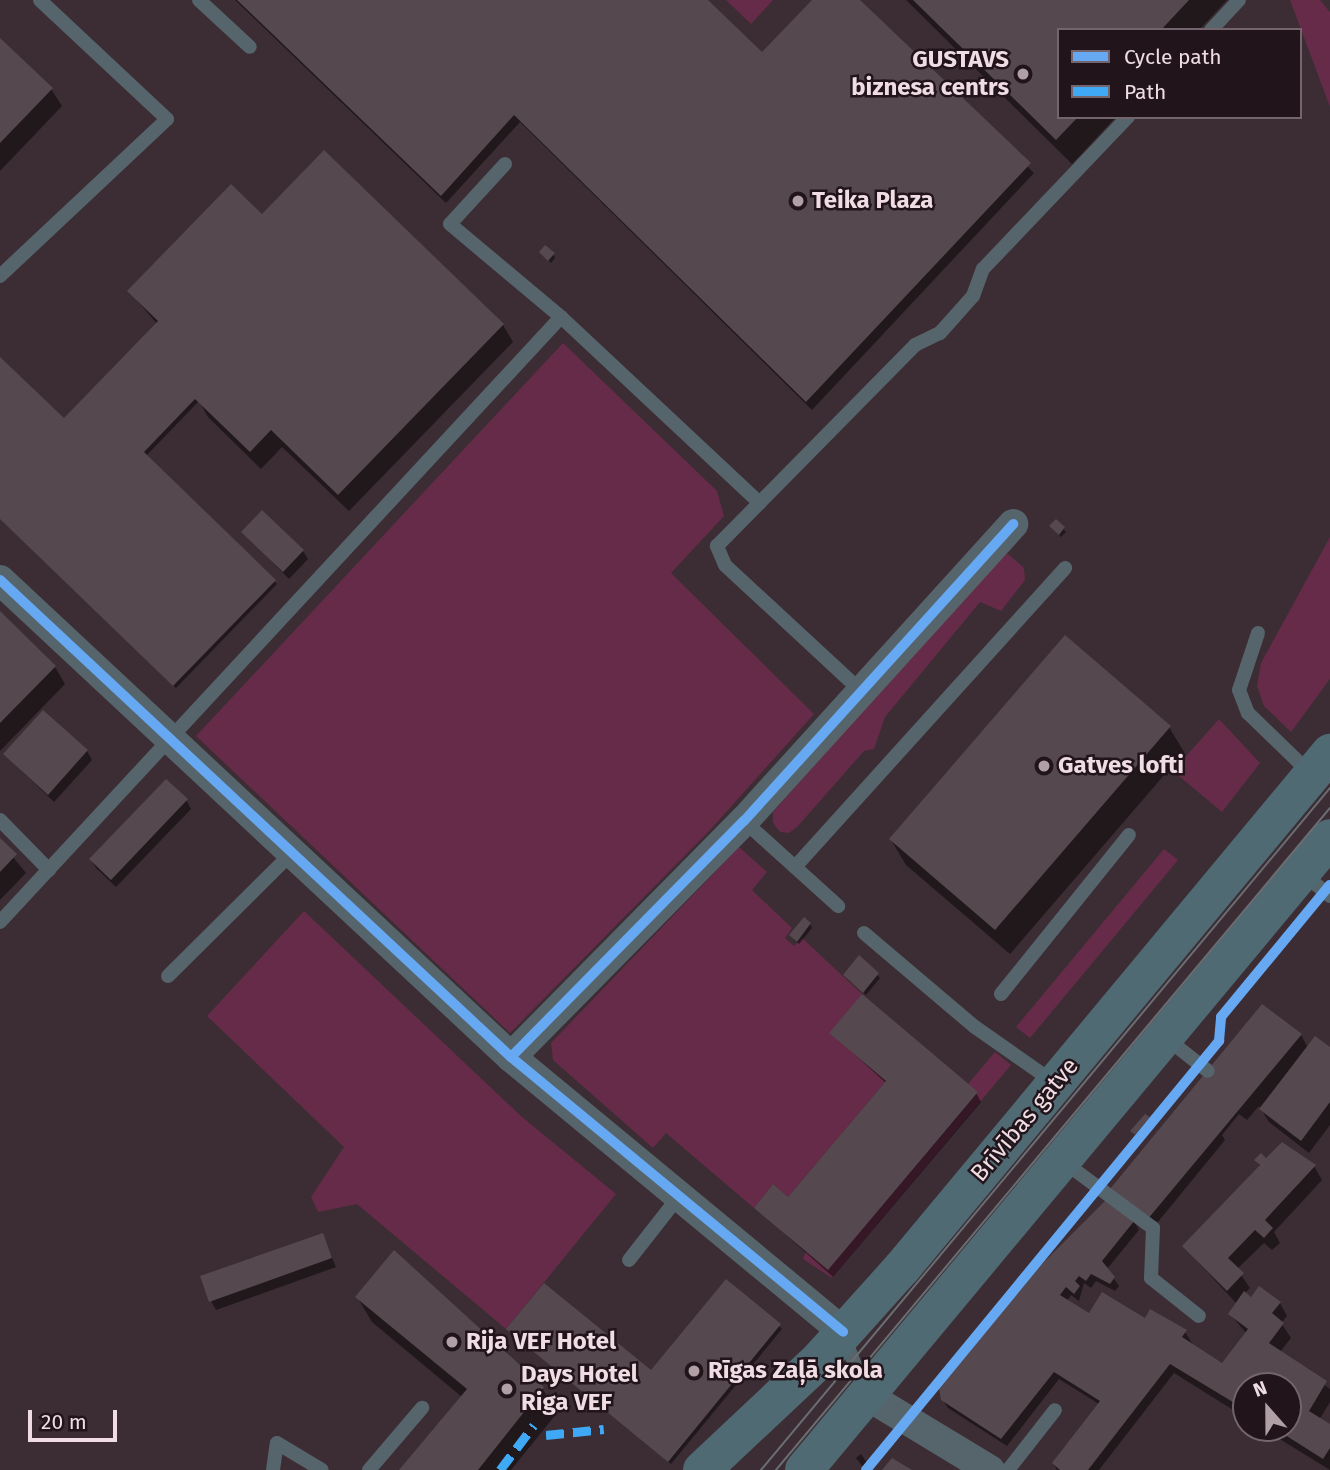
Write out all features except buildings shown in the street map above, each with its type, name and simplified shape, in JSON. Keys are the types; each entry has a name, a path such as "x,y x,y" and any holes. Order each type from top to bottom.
{"highway":[{"name":"Brīvības gatve","path":"702,1470 843,1332 1056,1084 1321,764"},
{"path":"804,1470 1165,1037 1316,885 1330,838"}],"street":[{"path":"511,1057 744,821 1013,524"},
{"path":"0,580 511,1057 843,1332"},
{"path":"866,1395 990,1470"}],"lane":[{"path":"0,276 167,119 40,0"},
{"path":"199,0 250,47"},
{"path":"1212,28 1239,0"},
{"path":"861,691 725,565 717,546 915,345 940,333 973,296 983,269 1126,119"},
{"path":"505,164 450,224 561,317 760,503"},
{"path":"0,922 561,317"},
{"path":"795,867 1065,568"},
{"path":"1258,633 1239,691 1248,713 1321,764"},
{"path":"0,820 49,870"},
{"path":"744,821 838,906"},
{"path":"1001,994 1129,835"},
{"path":"168,976 291,854"},
{"path":"864,933 975,1027 1056,1084"},
{"path":"1165,1037 1208,1071"},
{"path":"1062,1161 1153,1228 1151,1278 1199,1316"},
{"path":"629,1260 680,1195"},
{"path":"843,1332 866,1395"},
{"path":"369,1470 422,1408"},
{"path":"1008,1470 1055,1410"},
{"path":"273,1470 277,1443 323,1470"}],"shaded area":[{"path":"726,0 773,0 751,24"},
{"path":"1290,0 1320,0 1330,12 1330,107 1302,28"},
{"path":"563,343 717,491 724,516 671,573 814,714 711,829 510,1033 196,736"},
{"path":"1330,537 1330,679 1291,732 1264,706 1257,686 1261,663"},
{"path":"1008,554 1024,568 1025,580 1001,611 980,602 885,717 874,749 864,751 798,826 789,833 780,832 773,823 773,812 1001,555"},
{"path":"1219,719 1260,763 1222,812 1173,771"},
{"path":"739,847 767,872 752,890 792,928 785,938 794,946 802,938 862,994 830,1033 886,1081 788,1197 773,1184 754,1208 666,1133 653,1148 553,1060 551,1043"},
{"path":"1164,849 1178,860 1030,1038 1016,1027"},
{"path":"304,911 522,1117 616,1194 506,1329 357,1204 318,1212 311,1197 344,1147 207,1016"},
{"path":"995,1052 1011,1065 832,1278 803,1259 806,1251 828,1269 978,1093 968,1084"}],"tram line":[{"path":"761,1470 1330,788"},
{"path":"776,1470 1330,808"}],"marked path":[{"path":"500,1470 534,1425"},
{"path":"546,1435 604,1429"}],"cycle path":[{"path":"511,1057 744,821 1013,524"},
{"path":"0,580 511,1057 843,1332"},
{"path":"866,1470 1219,1041 1221,1017 1330,885"}],"place":[{"name":"GUSTAVS biznesa centrs","path":"1023,74"},
{"name":"Teika Plaza","path":"798,201"},
{"name":"Gatves lofti","path":"1044,766"},
{"name":"Rija VEF Hotel","path":"452,1342"},
{"name":"Rīgas Zaļā skola","path":"694,1371"},
{"name":"Days Hotel Riga VEF","path":"507,1389"}]}
